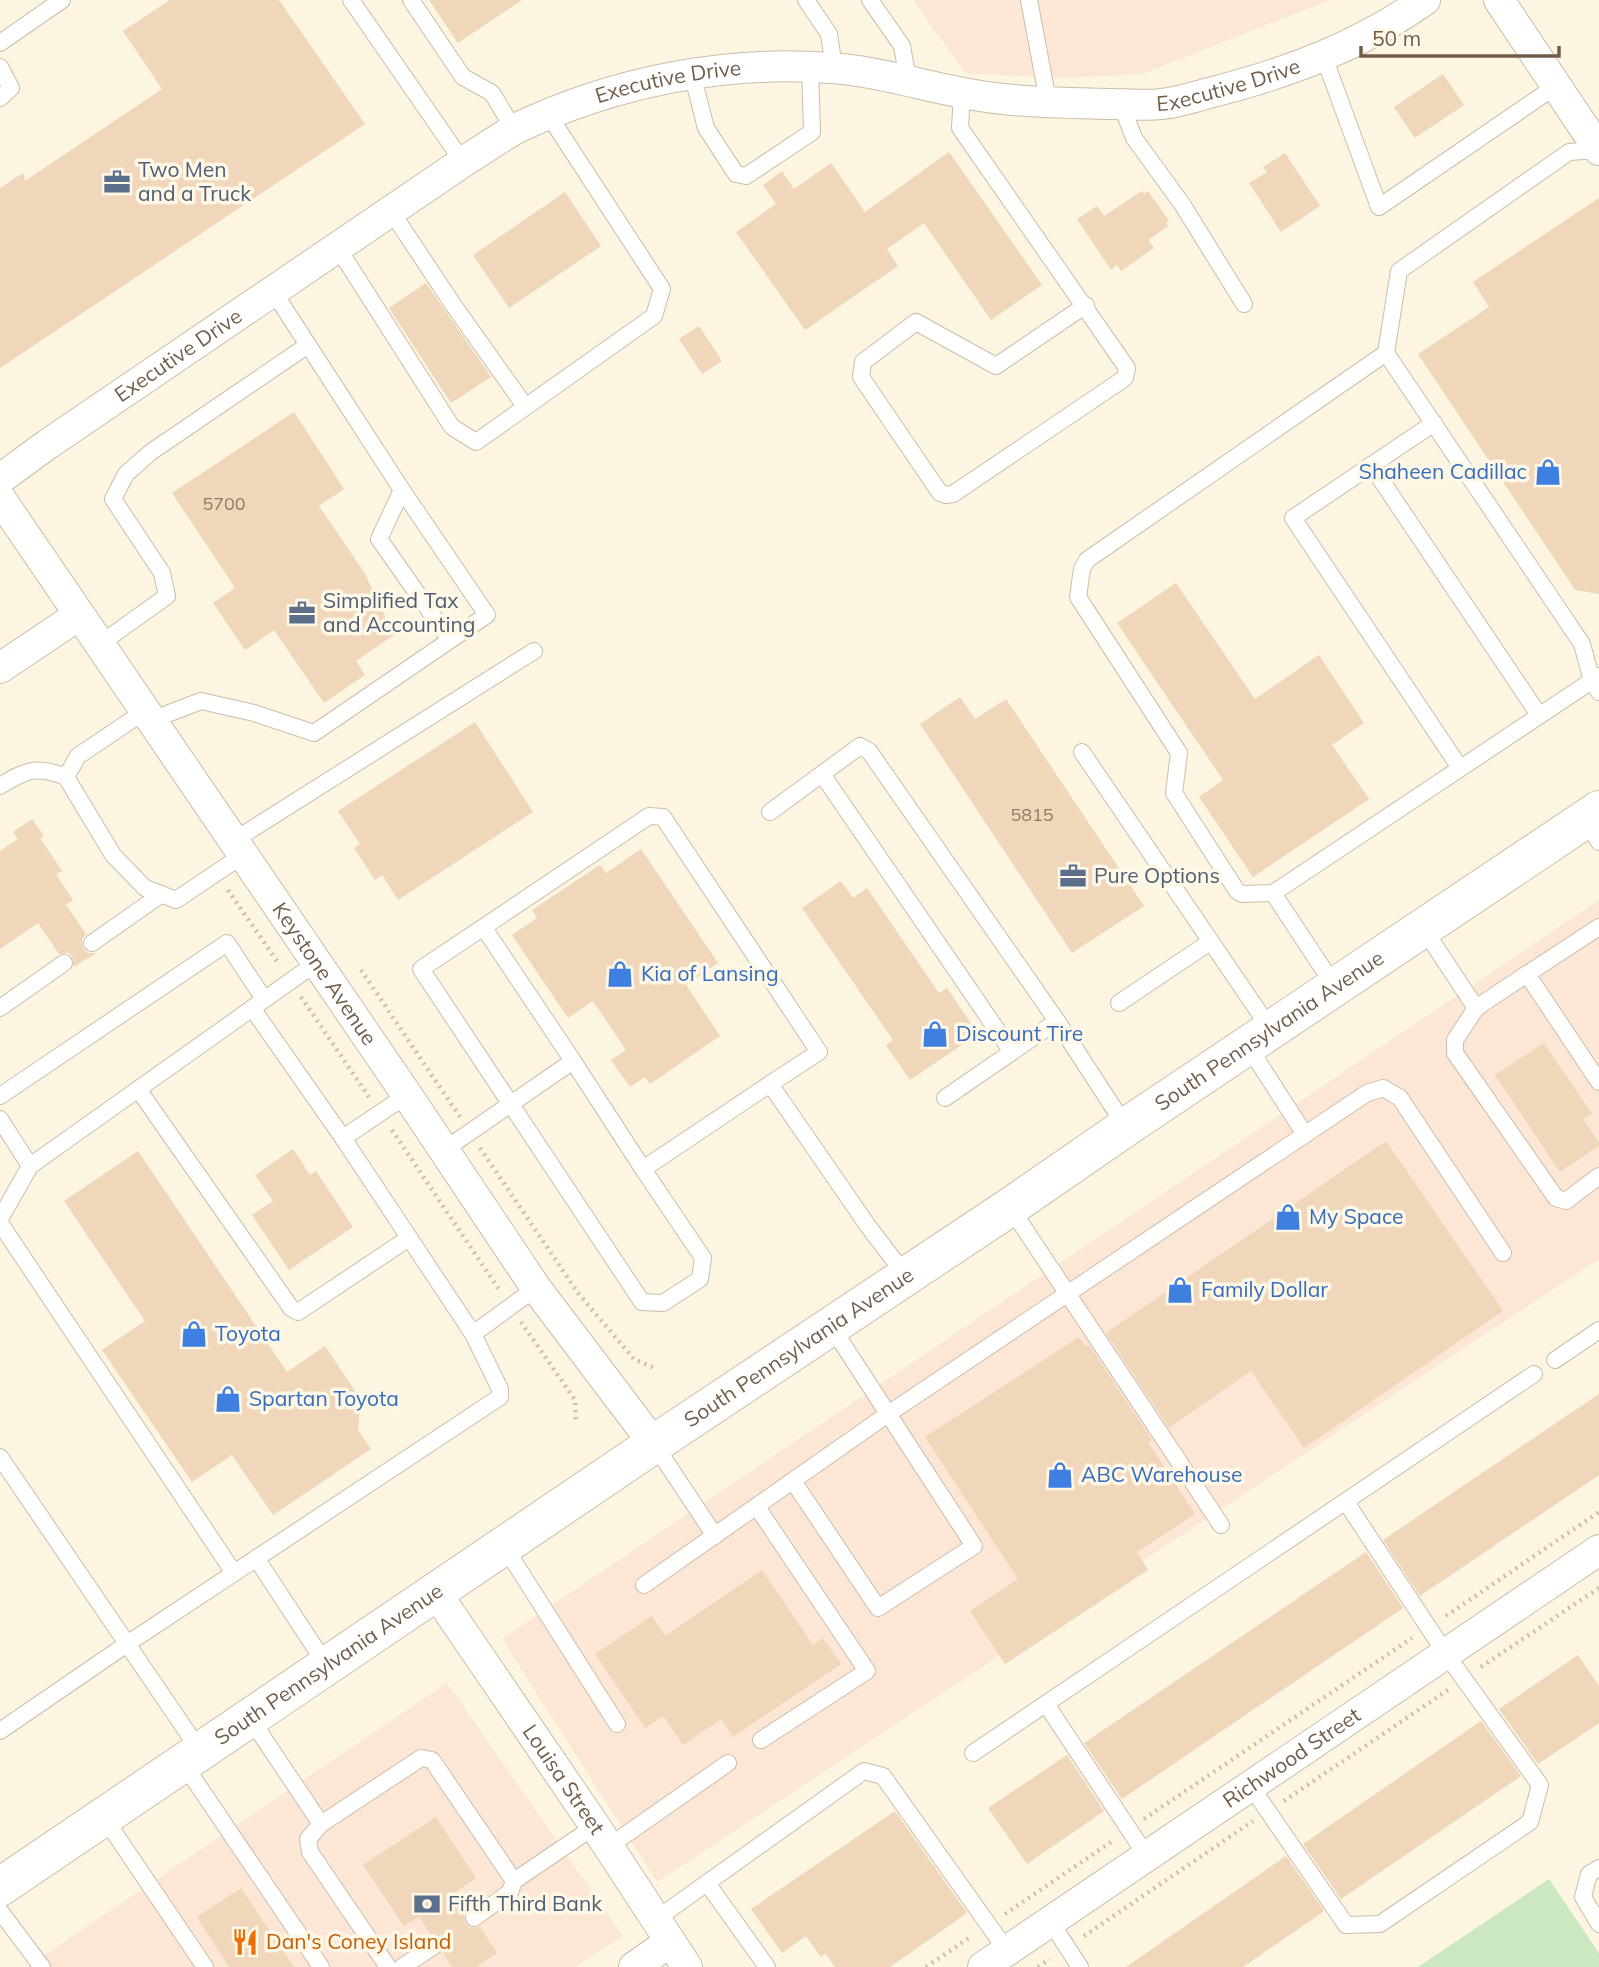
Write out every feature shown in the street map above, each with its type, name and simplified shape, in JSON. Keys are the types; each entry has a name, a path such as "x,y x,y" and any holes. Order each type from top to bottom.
{"main road":[{"name":"South Pennsylvania Avenue","path":"0,1887 1423,928 1594,824"}],"street":[{"path":"1499,0 1599,150"},
{"name":"Executive Drive","path":"0,479 463,162 514,130 548,114 617,90 692,73 746,67 822,67 908,79 962,93 1002,99 1163,104 1268,78 1324,57 1370,34 1410,4"},
{"name":"Keystone Avenue","path":"0,498 407,1094 536,1288 654,1444"},
{"path":"0,668 79,615"},
{"name":"Richwood Street","path":"995,1959 1599,1550"},
{"name":"Louisa Street","path":"436,1593 687,1967"},
{"path":"634,1967 662,1931"}],"lane":[{"path":"0,43 62,0"},
{"path":"351,0 463,162"},
{"path":"411,0 463,77 492,93 514,130"},
{"path":"692,73 706,128 736,174 747,176 812,132 829,34 806,0"},
{"path":"870,0 902,46 908,79"},
{"path":"1029,0 1048,101"},
{"path":"1324,57 1379,207 1556,86"},
{"path":"0,67 10,88 0,98"},
{"path":"962,93 960,128 1086,305 1127,368 1125,378 953,494 940,493 860,377 863,362 916,322 996,366 1086,305"},
{"path":"1121,104 1134,138 1181,205 1244,304"},
{"path":"338,248 452,427 476,442 654,317 663,289 548,114"},
{"path":"1386,353 1087,560 1082,569 1078,597 1178,753 1174,793 1237,891 1242,894 1273,893 1539,715 1597,683 1581,644 1386,353 1399,271 1569,152 1599,150"},
{"path":"390,211 526,406"},
{"path":"66,778 78,756 149,717 167,714 201,701 254,713 314,733 487,615 273,292"},
{"path":"100,644 167,596 162,573 113,499 126,474 151,453 308,345"},
{"path":"1434,423 1293,518 1460,768"},
{"path":"1371,465 1539,715"},
{"path":"402,490 379,538 450,640"},
{"path":"0,786 35,769 47,769 66,778 113,855 145,888 176,900 216,872 238,848 534,651"},
{"path":"770,812 860,746 869,751 1057,1021 1126,1127"},
{"path":"1082,752 1210,942 1304,1133"},
{"path":"822,774 1012,1052"},
{"path":"484,928 643,1169 703,1258 700,1279 663,1303 642,1302 421,969 649,816 663,817 819,1052 643,1169"},
{"path":"1273,893 1335,987"},
{"path":"92,943 162,894"},
{"path":"1599,927 1476,1008 1455,1040 1455,1053 1556,1198 1566,1201 1599,1176"},
{"path":"1423,928 1476,1008"},
{"path":"1119,1003 1210,942"},
{"path":"0,1096 228,943 258,1004 473,1334 500,1388 500,1397 0,1731"},
{"path":"0,1008 64,963"},
{"path":"234,1573 0,1221 30,1166 316,963"},
{"path":"1527,974 1599,1082"},
{"path":"945,1098 1057,1021"},
{"path":"444,1150 573,1061"},
{"path":"770,1084 868,1226 906,1276"},
{"path":"644,1585 888,1414 1367,1093 1383,1088 1400,1098 1503,1253"},
{"path":"138,1089 291,1308 298,1312 409,1238"},
{"path":"343,1138 407,1094"},
{"path":"0,1119 30,1166"},
{"path":"1010,1208 1221,1525"},
{"path":"473,1334 536,1288"},
{"path":"793,1482 878,1608 974,1546 831,1326"},
{"path":"1555,1360 1599,1330"},
{"path":"973,1753 1534,1374"},
{"path":"654,1444 715,1536"},
{"path":"0,1457 127,1644 191,1757 321,1967"},
{"path":"1250,1785 1346,1925 1380,1924 1530,1822 1540,1785 1446,1654 1346,1502"},
{"path":"757,1507 867,1671 761,1740"},
{"path":"504,1546 617,1724"},
{"path":"256,1558 327,1666"},
{"path":"1046,1704 1146,1855"},
{"path":"250,1718 321,1824"},
{"path":"388,1967 310,1852 308,1839 321,1824 421,1758 427,1757 432,1760 514,1881"},
{"path":"474,1918 510,1892 514,1881 601,1836 728,1763"},
{"path":"662,1931 707,1883 864,1771 883,1776 989,1924 995,1959"},
{"path":"103,1816 205,1967"},
{"path":"1599,1868 1589,1874 1583,1897 1599,1924"},
{"path":"707,1883 767,1967"},
{"path":"0,1911 42,1967"},
{"path":"1050,1921 1080,1967"},
{"path":"402,1967 437,1944"}],"path":[{"path":"216,872 575,1400 576,1423"},
{"path":"361,970 578,1293 634,1359 657,1369"},
{"path":"926,1967 1599,1512"},
{"path":"1038,1967 1599,1588"}],"shaded area":[{"path":"913,0 1330,0 1142,74 1061,78 965,73"},
{"path":"1599,900 1599,1259 657,1882 502,1639"},
{"path":"447,1683 623,1936 575,1967 27,1967"}],"green space":[{"path":"1549,1879 1599,1953 1599,1967 1418,1967"}],"building":[{"name":"Two Men and a Truck","path":"170,0 279,0 365,124 0,368 0,188 23,173 25,181 162,89 123,31"},
{"path":"429,0 522,0 458,43"},
{"path":"1443,74 1464,105 1415,138 1394,107"},
{"path":"949,152 1042,285 991,320 924,223 887,249 898,266 805,330 736,232 776,204 763,185 782,171 794,189 831,163 865,212"},
{"path":"1285,153 1320,206 1281,232 1249,183 1267,172 1263,167"},
{"path":"1142,191 1144,194 1148,191 1169,221 1166,223 1168,226 1148,240 1154,248 1121,271 1117,265 1111,270 1077,219 1097,206 1104,216"},
{"path":"565,192 601,246 509,308 473,255"},
{"name":"Shaheen Cadillac","path":"1599,198 1599,594 1575,590 1418,354 1489,307 1473,282"},
{"path":"426,283 491,377 451,403 389,308"},
{"path":"699,326 722,361 702,374 679,339"},
{"path":"294,412 344,489 319,506 364,572 394,635 356,661 365,675 324,703 274,630 245,650 213,603 235,588 172,493"},
{"path":"1176,583 1255,699 1319,655 1364,723 1332,745 1369,799 1253,877 1199,797 1223,780 1117,623"},
{"path":"960,697 975,719 1006,699 1144,906 1072,953 920,724"},
{"path":"475,722 533,812 398,900 382,875 375,880 354,848 360,844 338,811"},
{"path":"32,819 44,836 40,838 62,871 56,874 73,900 66,905 86,934 82,939 83,948 88,953 96,953 74,967 72,956 68,953 59,954 38,923 0,949 0,851 18,839 13,832"},
{"name":"Kia of Lansing","path":"641,849 718,963 686,985 720,1036 650,1084 645,1077 630,1087 611,1060 626,1050 593,1001 568,1018 512,935 537,918 532,910 600,865 606,873"},
{"path":"841,881 853,898 867,888 939,993 947,988 978,1034 910,1080 886,1045 893,1040 802,908"},
{"path":"1544,1043 1592,1114 1583,1119 1599,1143 1599,1146 1560,1172 1495,1075"},
{"path":"1386,1141 1503,1311 1304,1448 1251,1371 1169,1428 1106,1333"},
{"path":"293,1149 310,1175 316,1171 353,1227 289,1270 252,1215 273,1201 255,1175"},
{"name":"Toyota","path":"138,1151 287,1372 325,1346 365,1406 360,1409 358,1430 371,1449 273,1515 232,1455 192,1482 102,1350 145,1321 64,1201"},
{"name":"ABC Warehouse","path":"1079,1337 1086,1347 1089,1345 1152,1440 1148,1442 1195,1514 1137,1552 1148,1570 1005,1664 970,1611 1018,1579 925,1437"},
{"path":"1599,1394 1599,1475 1420,1596 1383,1540"},
{"path":"1366,1552 1403,1608 1122,1799 1084,1743"},
{"path":"762,1570 813,1645 823,1638 841,1664 733,1737 721,1719 683,1745 663,1716 645,1728 595,1654 652,1616 665,1636"},
{"path":"1578,1655 1599,1686 1599,1723 1538,1764 1499,1709"},
{"path":"1481,1721 1521,1776 1341,1899 1303,1844"},
{"path":"1067,1755 1104,1811 1027,1864 988,1808"},
{"path":"895,1811 967,1913 890,1967 835,1967 825,1953 821,1957 806,1936 782,1953 751,1909"},
{"name":"Fifth Third Bank","path":"436,1817 476,1878 457,1891 468,1909 464,1914 465,1924 470,1928 480,1927 497,1953 476,1967 452,1967 443,1953 447,1948 446,1939 441,1934 431,1935 419,1917 404,1926 363,1865"},
{"path":"1286,1856 1324,1911 1320,1914 1243,1967 1126,1967"},
{"name":"Dan's Coney Island","path":"241,1888 294,1967 229,1967 197,1917"}],"place":[{"name":"Two Men and a Truck","path":"117,182"},
{"name":"Shaheen Cadillac","path":"1548,472"},
{"name":"Simplified Tax and Accounting","path":"302,613"},
{"name":"Pure Options","path":"1073,876"},
{"name":"Kia of Lansing","path":"620,974"},
{"name":"Discount Tire","path":"935,1034"},
{"name":"My Space","path":"1288,1217"},
{"name":"Family Dollar","path":"1180,1290"},
{"name":"Toyota","path":"194,1334"},
{"name":"Spartan Toyota","path":"228,1399"},
{"name":"ABC Warehouse","path":"1060,1475"},
{"name":"Fifth Third Bank","path":"427,1904"},
{"name":"Dan's Coney Island","path":"245,1942"}]}
